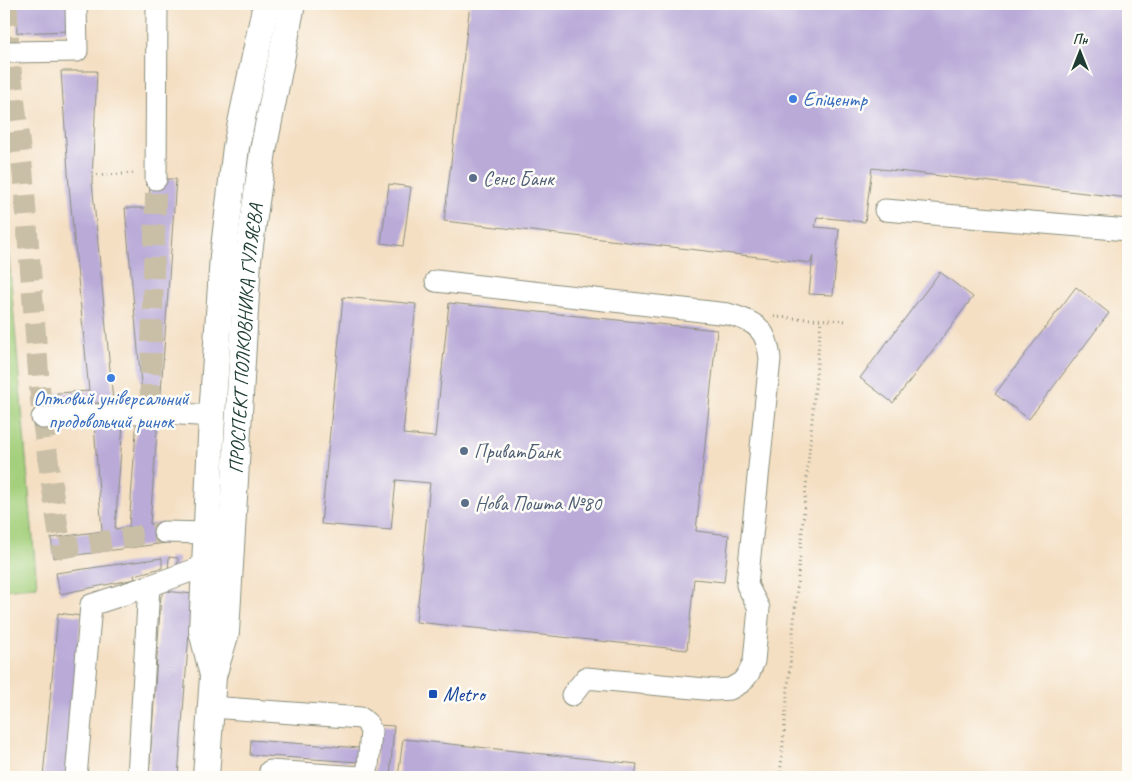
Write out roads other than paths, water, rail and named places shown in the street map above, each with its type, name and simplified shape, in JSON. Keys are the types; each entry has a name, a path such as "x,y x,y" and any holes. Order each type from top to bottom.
{"main road":[{"name":"ПРОСПЕКТ ПОЛКОВНИКА ГУЛЯЄВА","path":"213,676 202,631 222,256 236,147 266,4"},
{"name":"ПРОСПЕКТ ПОЛКОВНИКА ГУЛЯЄВА","path":"206,777 213,676 226,632 248,260 263,151 292,4"}],"lane":[{"path":"8,52 77,51 76,4"},
{"path":"156,175 157,4"},
{"path":"885,210 1128,230"},
{"path":"436,281 728,314 746,319 761,330 768,343 770,359 747,585 759,608 754,661 749,673 742,682 730,689 715,690 586,678 572,695"},
{"path":"42,418 150,409 212,416"},
{"path":"164,532 207,532"},
{"path":"76,777 91,605 205,566"},
{"path":"138,777 149,586"},
{"path":"211,707 361,718 371,731 368,767 366,773 361,777 270,771"}],"tunnel":[{"path":"7,4 9,52 23,174 42,418 61,548 164,532"},
{"path":"150,406 156,179"}],"place":[{"name":"Епіцентр","path":"793,99"},
{"name":"Сенс Банк","path":"473,178"},
{"name":"Оптовий універсальний продовольчий ринок","path":"111,378"},
{"name":"ПриватБанк","path":"464,451"},
{"name":"Нова Пошта №80","path":"465,503"},
{"name":"Metro","path":"433,694"}]}
